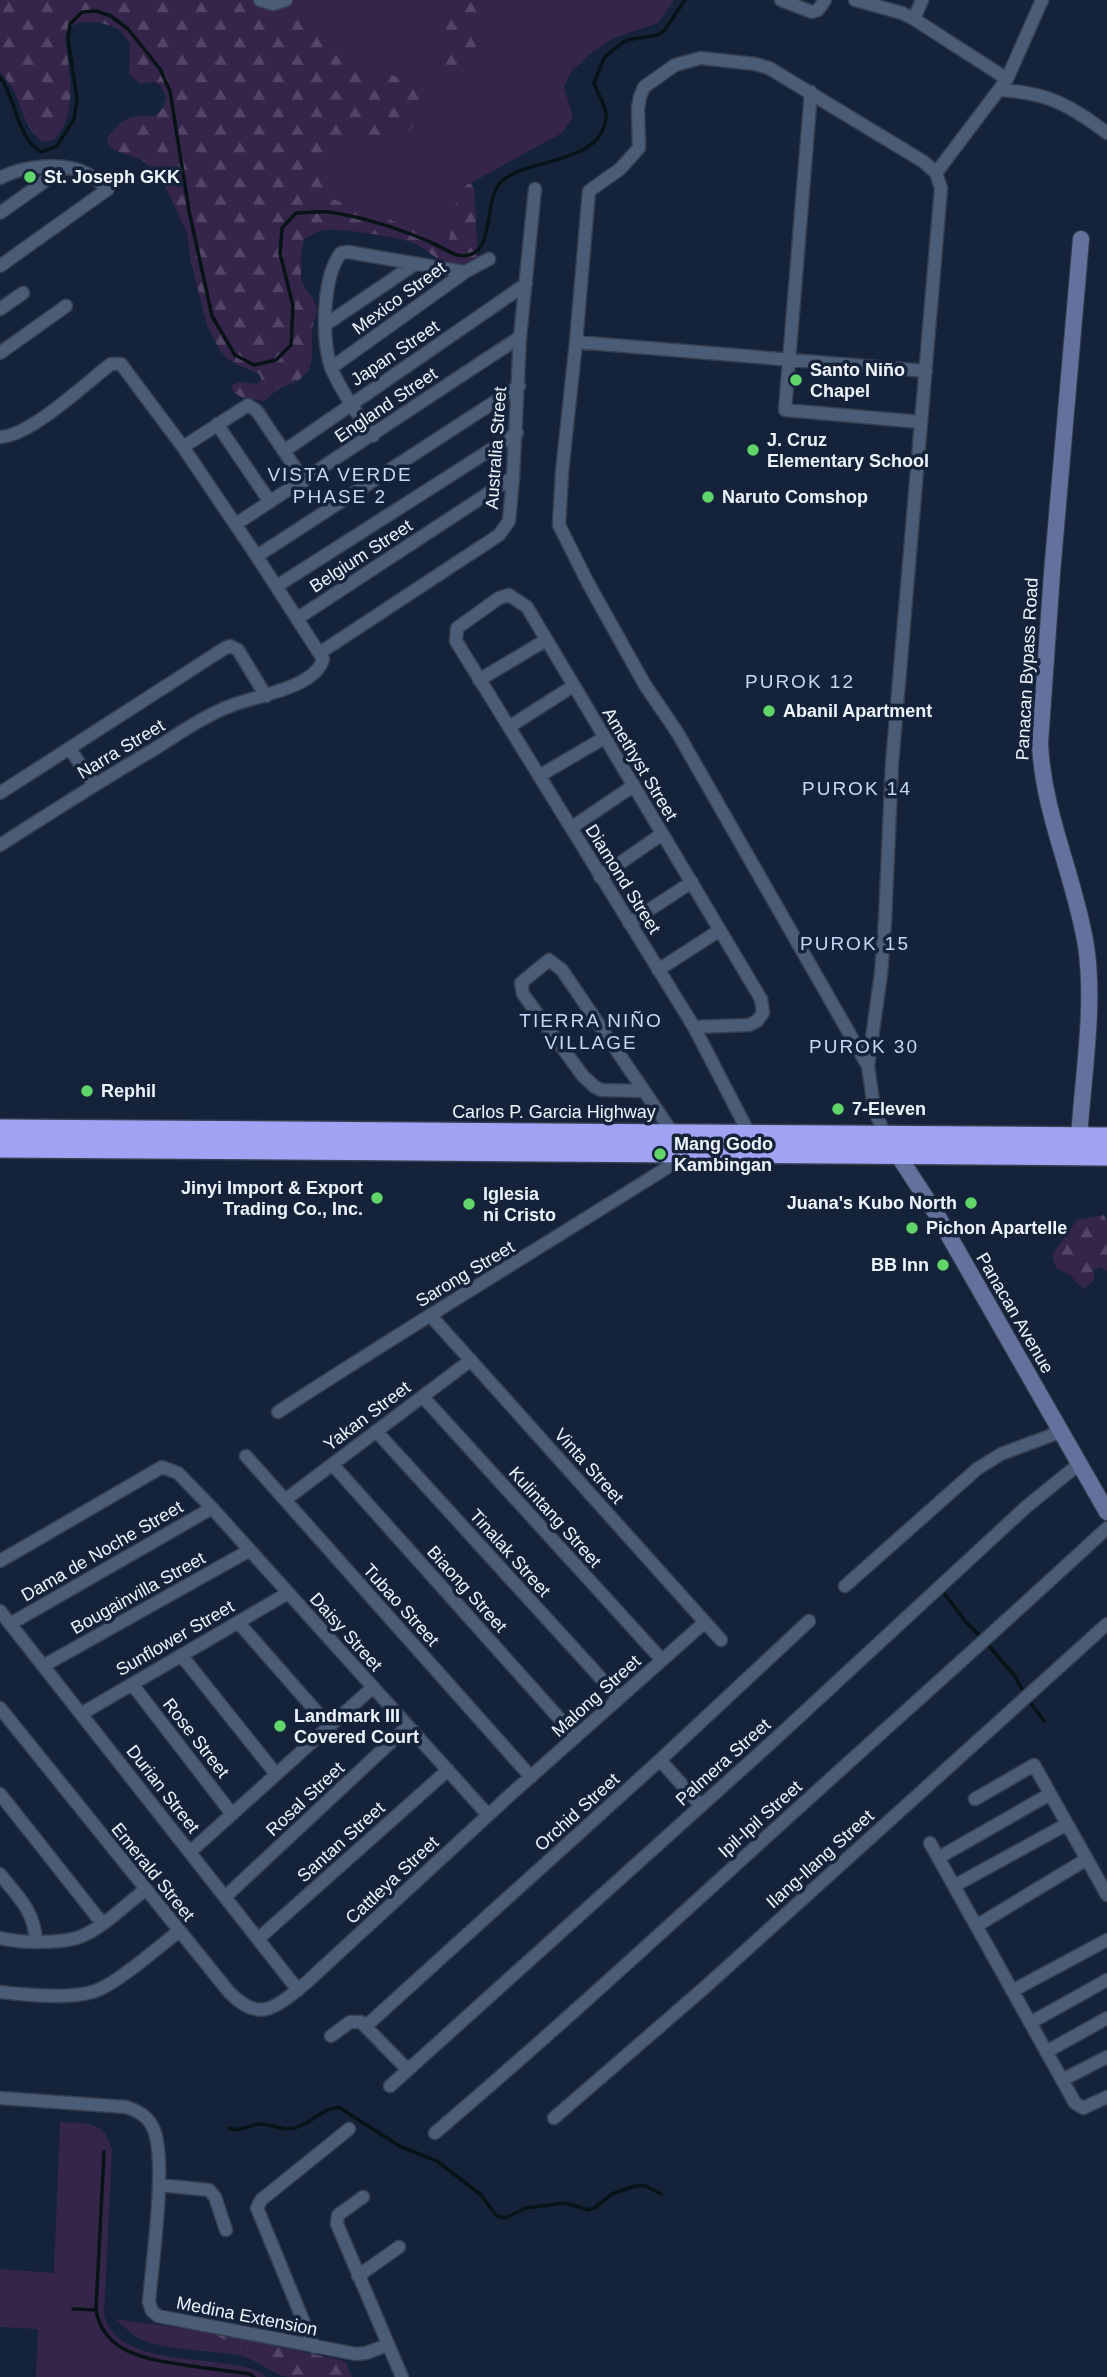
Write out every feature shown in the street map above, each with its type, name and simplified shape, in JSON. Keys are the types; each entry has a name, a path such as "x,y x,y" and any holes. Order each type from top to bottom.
{"highway":[{"name":"Carlos P. Garcia Highway","path":"0,1130 685,1141 898,1154 987,1145 1107,1138"},
{"name":"Carlos P. Garcia Highway","path":"752,1144 885,1136 1107,1155"},
{"name":"Carlos P. Garcia Highway","path":"0,1147 685,1141"}],"main road":[{"name":"Panacan Bypass Road","path":"1079,1138 1088,959 1082,923 1047,800 1041,771 1040,743 1056,521 1082,239"},
{"name":"Panacan Avenue","path":"885,1136 937,1215 1107,1512"}],"street":[{"path":"260,0 273,4 286,0"},
{"path":"781,0 812,12 818,10 825,0"},
{"path":"855,0 914,19 1004,85 1051,98 1107,133"},
{"path":"914,19 922,0"},
{"path":"936,173 1004,85 1042,0"},
{"path":"868,1066 677,732 645,685 561,533 558,516 589,191 620,169 639,148 638,108 644,87 675,65 701,58 769,68 925,162 940,180 942,194 892,764 884,934 868,1066 874,1108 885,1136"},
{"path":"811,92 785,410 921,422"},
{"path":"0,178 26,169 65,167 87,174 108,189 0,266"},
{"path":"0,213 65,167"},
{"name":"Australia Street","path":"320,652 499,535 509,521 517,433 520,337 535,189"},
{"path":"373,436 331,368 325,325 327,288 341,253 465,272"},
{"name":"Mexico Street","path":"331,368 465,272 489,259"},
{"path":"325,325 415,264"},
{"name":"Japan Street","path":"284,451 526,284"},
{"path":"0,309 23,293"},
{"path":"0,353 66,306"},
{"name":"England Street","path":"236,524 520,337"},
{"path":"576,342 926,371"},
{"path":"0,437 8,437 28,428 111,364 126,367 236,524 320,652"},
{"path":"257,556 519,386"},
{"path":"183,447 243,406 253,407 304,481"},
{"path":"217,424 270,502"},
{"path":"277,586 517,433"},
{"name":"Belgium Street","path":"298,618 513,477"},
{"name":"Amethyst Street","path":"457,628 499,598 509,595 527,607 761,999 763,1013 757,1021 749,1025 694,1027"},
{"name":"Diamond Street","path":"457,628 456,641 479,680 694,1027 752,1144"},
{"path":"479,680 546,640"},
{"path":"0,793 225,648 234,647 241,653 266,695"},
{"name":"Narra Street","path":"0,845 214,713 298,683 318,669 322,662 320,652"},
{"path":"509,727 573,686"},
{"path":"540,776 604,738"},
{"path":"70,749 94,785"},
{"path":"571,828 633,786"},
{"path":"600,877 662,834"},
{"path":"629,923 692,882"},
{"path":"658,970 720,930"},
{"path":"644,1091 601,1090 583,1076 523,994 521,983 524,979 549,960 558,966 644,1091 685,1141"},
{"name":"Sarong Street","path":"278,1412 430,1315 685,1141"},
{"name":"Vinta Street","path":"430,1315 720,1640"},
{"name":"Yakan Street","path":"285,1500 471,1360"},
{"name":"Kulintang Street","path":"423,1396 662,1660"},
{"name":"Tinalak Street","path":"376,1432 619,1698"},
{"path":"845,1586 977,1469 1001,1454 1060,1432"},
{"name":"Tubao Street","path":"246,1456 531,1777"},
{"name":"Palmera Street","path":"390,2086 1027,1507 1079,1464"},
{"name":"Biaong Street","path":"332,1465 576,1737"},
{"name":"Daisy Street","path":"0,1561 162,1468 178,1473 488,1815"},
{"name":"Dama de Noche Street","path":"10,1624 212,1508"},
{"name":"Ipil-Ipil Street","path":"435,2133 520,2060 959,1665 1107,1528"},
{"name":"Bougainvilla Street","path":"43,1666 250,1550"},
{"name":"Sunflower Street","path":"81,1714 288,1593"},
{"name":"Durian Street","path":"0,1611 298,1990"},
{"name":"Orchid Street","path":"366,2026 809,1621"},
{"path":"238,1622 329,1726"},
{"name":"Malong Street","path":"510,1795 705,1622"},
{"name":"Ilang-Ilang Street","path":"554,2118 712,1981 1107,1624"},
{"path":"181,1655 276,1774"},
{"name":"Rose Street","path":"132,1684 232,1814"},
{"path":"190,1852 372,1688"},
{"name":"Emerald Street","path":"0,1708 229,1992 248,2008 259,2012 266,2011 298,1990"},
{"name":"Rosal Street","path":"225,1897 408,1726"},
{"path":"660,1760 701,1806"},
{"path":"975,1799 1034,1765 1107,1895"},
{"name":"Santan Street","path":"258,1940 448,1770"},
{"path":"0,1794 103,1923"},
{"path":"938,1858 1050,1794"},
{"name":"Cattleya Street","path":"298,1990 510,1795"},
{"path":"954,1886 1067,1824"},
{"path":"930,1843 1075,2103 1083,2108 1107,2097"},
{"path":"976,1926 1087,1859"},
{"path":"0,1874 29,1910 35,1926 36,1941"},
{"path":"0,1938 36,1941 78,1938 103,1923 145,1890"},
{"path":"0,1992 92,1992 107,1985 178,1932"},
{"path":"1012,1991 1107,1940"},
{"path":"1030,2023 1107,1980"},
{"path":"1046,2052 1107,2018"},
{"path":"331,2036 350,2022 360,2021 408,2070"},
{"path":"1062,2080 1107,2057"},
{"name":"Medina Extension","path":"0,2098 96,2104 137,2110 144,2115 157,2140 159,2185 149,2302 152,2311 169,2319 356,2354 378,2350 388,2345"},
{"path":"314,2347 257,2208 261,2200 349,2129"},
{"path":"159,2185 209,2190 215,2197 226,2230"},
{"path":"363,2197 336,2219 402,2377"},
{"path":"358,2276 399,2247"}],"green space":[{"path":"0,0 247,0 270,17 293,16 307,20 332,48 356,62 403,80 423,101 418,119 410,130 399,135 343,136 329,140 322,157 333,199 449,241 458,190 470,183 474,188 478,257 469,264 452,266 411,242 351,231 319,231 304,239 301,278 317,310 312,329 312,358 309,370 298,381 278,389 264,401 243,398 233,392 232,385 240,382 257,384 262,380 259,374 232,362 220,351 207,325 191,262 187,233 160,175 142,160 114,150 108,145 107,139 122,122 133,117 155,116 163,108 166,97 160,85 154,82 140,84 129,74 130,43 119,30 97,22 74,25 68,29 65,36 70,77 67,117 54,140 43,142 28,125 13,88 0,72"},
{"path":"206,0 674,0 658,23 614,38 590,54 571,72 564,87 573,117 562,133 458,190 450,241 311,191"},
{"path":"441,0 491,0 476,47 457,70 448,68 441,58"},
{"path":"1104,1215 1107,1222 1107,1271 1101,1267 1094,1269 1094,1280 1083,1289 1070,1275 1056,1268 1052,1255 1077,1220"},
{"path":"60,2122 99,2128 109,2140 112,2150 104,2315 112,2332 127,2343 146,2351 235,2365 252,2369 266,2377 36,2377 38,2329 0,2327 0,2269 54,2273"},
{"path":"115,2319 210,2332 246,2352 283,2359 286,2371 292,2377 279,2374 242,2356 151,2343 136,2337"},
{"path":"210,2332 345,2361 352,2377 292,2377 286,2371 283,2359 246,2352"}],"waterway":[{"path":"0,77 27,138 42,152 57,146 74,119 77,99 68,39 70,24 82,12 96,11 111,16 128,29 160,69 170,91 189,211 212,316 235,355 254,365 276,360 291,345 293,306 280,253 282,228 296,213 324,212 353,217 406,232 459,255 469,255 477,251 486,233 492,199 502,181 514,173 578,152 591,144 601,133 606,118 594,83 604,58 627,40 657,35 664,31 685,0"},
{"path":"944,1593 982,1638"},
{"path":"988,1645 1014,1675 1024,1693"},
{"path":"1029,1701 1044,1721"},
{"path":"229,2128 238,2129 261,2124 285,2129 295,2128 325,2111 340,2108 401,2147 437,2161 480,2194 497,2216 505,2218 526,2208 565,2203 589,2210 612,2194 635,2186 646,2186 661,2194"},
{"path":"104,2152 96,2310 101,2325 109,2337 120,2346 146,2358 250,2374 254,2377"},
{"path":"73,2309 96,2310"}],"place":[{"name":"St. Joseph GKK","path":"30,177"},
{"name":"Santo Niño Chapel","path":"796,380"},
{"name":"J. Cruz Elementary School","path":"753,450"},
{"name":"Naruto Comshop","path":"708,497"},
{"name":"Abanil Apartment","path":"769,711"},
{"name":"Rephil","path":"87,1091"},
{"name":"7-Eleven","path":"838,1109"},
{"name":"Mang Godo Kambingan","path":"660,1154"},
{"name":"Jinyi Import & Export Trading Co., Inc.","path":"377,1198"},
{"name":"Juana's Kubo North","path":"971,1203"},
{"name":"Iglesia ni Cristo","path":"469,1204"},
{"name":"Pichon Apartelle","path":"912,1228"},
{"name":"BB Inn","path":"943,1265"},
{"name":"Landmark III Covered Court","path":"280,1726"}],"district":[{"name":"VISTA VERDE PHASE 2","path":"340,485"},
{"name":"PUROK 12","path":"800,681"},
{"name":"PUROK 14","path":"857,788"},
{"name":"PUROK 15","path":"855,943"},
{"name":"TIERRA NIÑO VILLAGE","path":"591,1031"},
{"name":"PUROK 30","path":"864,1046"}]}
